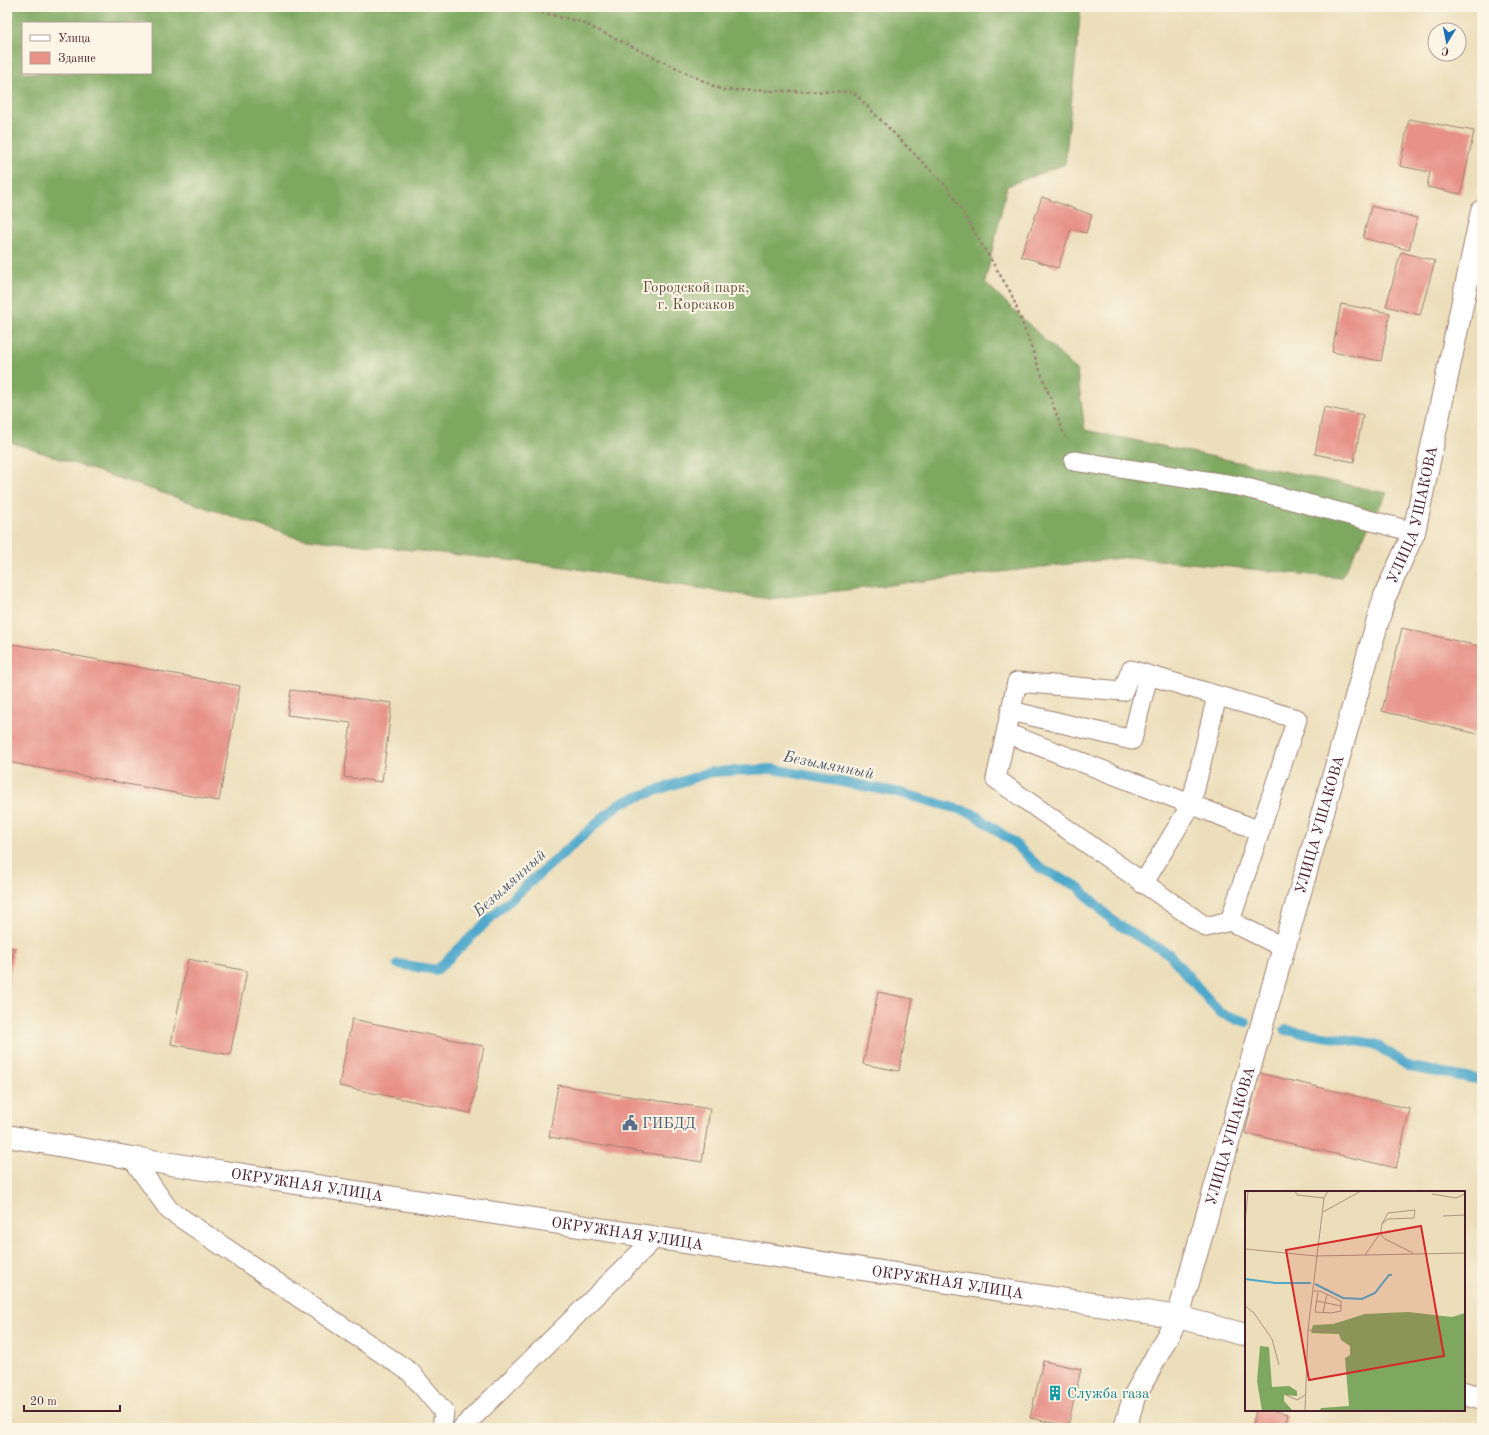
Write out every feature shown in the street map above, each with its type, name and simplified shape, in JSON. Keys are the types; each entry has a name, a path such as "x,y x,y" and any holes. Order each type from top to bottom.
{"main road":[{"name":"УЛИЦА УШАКОВА","path":"1125,1428 1134,1398 1178,1318 1385,596 1414,532 1482,211"},
{"name":"ОКРУЖНАЯ УЛИЦА","path":"7,1136 132,1158 1178,1318 1245,1335"},
{"path":"1465,1393 1482,1398"}],"lane":[{"path":"1074,461 1239,486 1414,532"},
{"path":"1230,921 1297,719 1131,670 1123,691 1017,682 996,779 1206,928 1230,921 1284,948"},
{"path":"1011,710 1132,740 1148,676"},
{"path":"1143,884 1191,805 1217,696"},
{"path":"1006,733 1260,831"},
{"path":"132,1158 169,1210 410,1372 444,1412 442,1428"},
{"path":"462,1428 656,1237"}],"path":[{"path":"518,7 581,22 722,90 853,92 948,188 1011,293 1074,461"}],"green space":[{"name":"Городской парк, г. Корсаков","path":"7,7 1081,7 1065,164 1007,186 985,282 1077,371 1085,430 1387,493 1341,578 1129,557 769,599 545,564 297,538 7,441"}],"building":[{"path":"1409,119 1474,131 1461,194 1427,187 1430,172 1400,166"},
{"path":"1042,197 1092,215 1086,233 1071,229 1058,268 1021,256"},
{"path":"1371,206 1417,218 1409,250 1363,238"},
{"path":"1401,252 1435,261 1420,315 1386,306"},
{"path":"1341,304 1390,313 1381,361 1332,352"},
{"path":"1324,407 1363,415 1354,462 1315,454"},
{"path":"1402,628 1482,647 1482,735 1382,711"},
{"path":"7,643 240,686 219,801 7,762"},
{"path":"291,690 392,703 382,782 344,777 351,723 287,715"},
{"path":"7,947 14,948 8,988 7,988"},
{"path":"188,959 247,971 230,1055 171,1044"},
{"path":"878,992 913,999 899,1071 863,1064"},
{"path":"352,1019 484,1046 471,1113 339,1086"},
{"path":"1259,1073 1410,1109 1396,1168 1245,1133"},
{"name":"ГИБДД","path":"558,1085 710,1109 702,1162 549,1137"},
{"name":"Служба газа","path":"1043,1361 1081,1369 1068,1426 1030,1418"},
{"path":"1256,1411 1274,1411 1288,1414 1285,1428 1252,1428"}],"waterway":[{"name":"Безымянный","path":"398,964 437,970 501,908 620,803 710,772 773,769 901,793 972,813 1012,841 1041,869 1077,886 1114,922 1169,954 1220,1013 1246,1022"},
{"name":"Безымянный","path":"1285,1030 1375,1044 1410,1067 1482,1080"}],"place":[{"name":"ГИБДД","path":"630,1123"},
{"name":"Служба газа","path":"1055,1393"}]}
